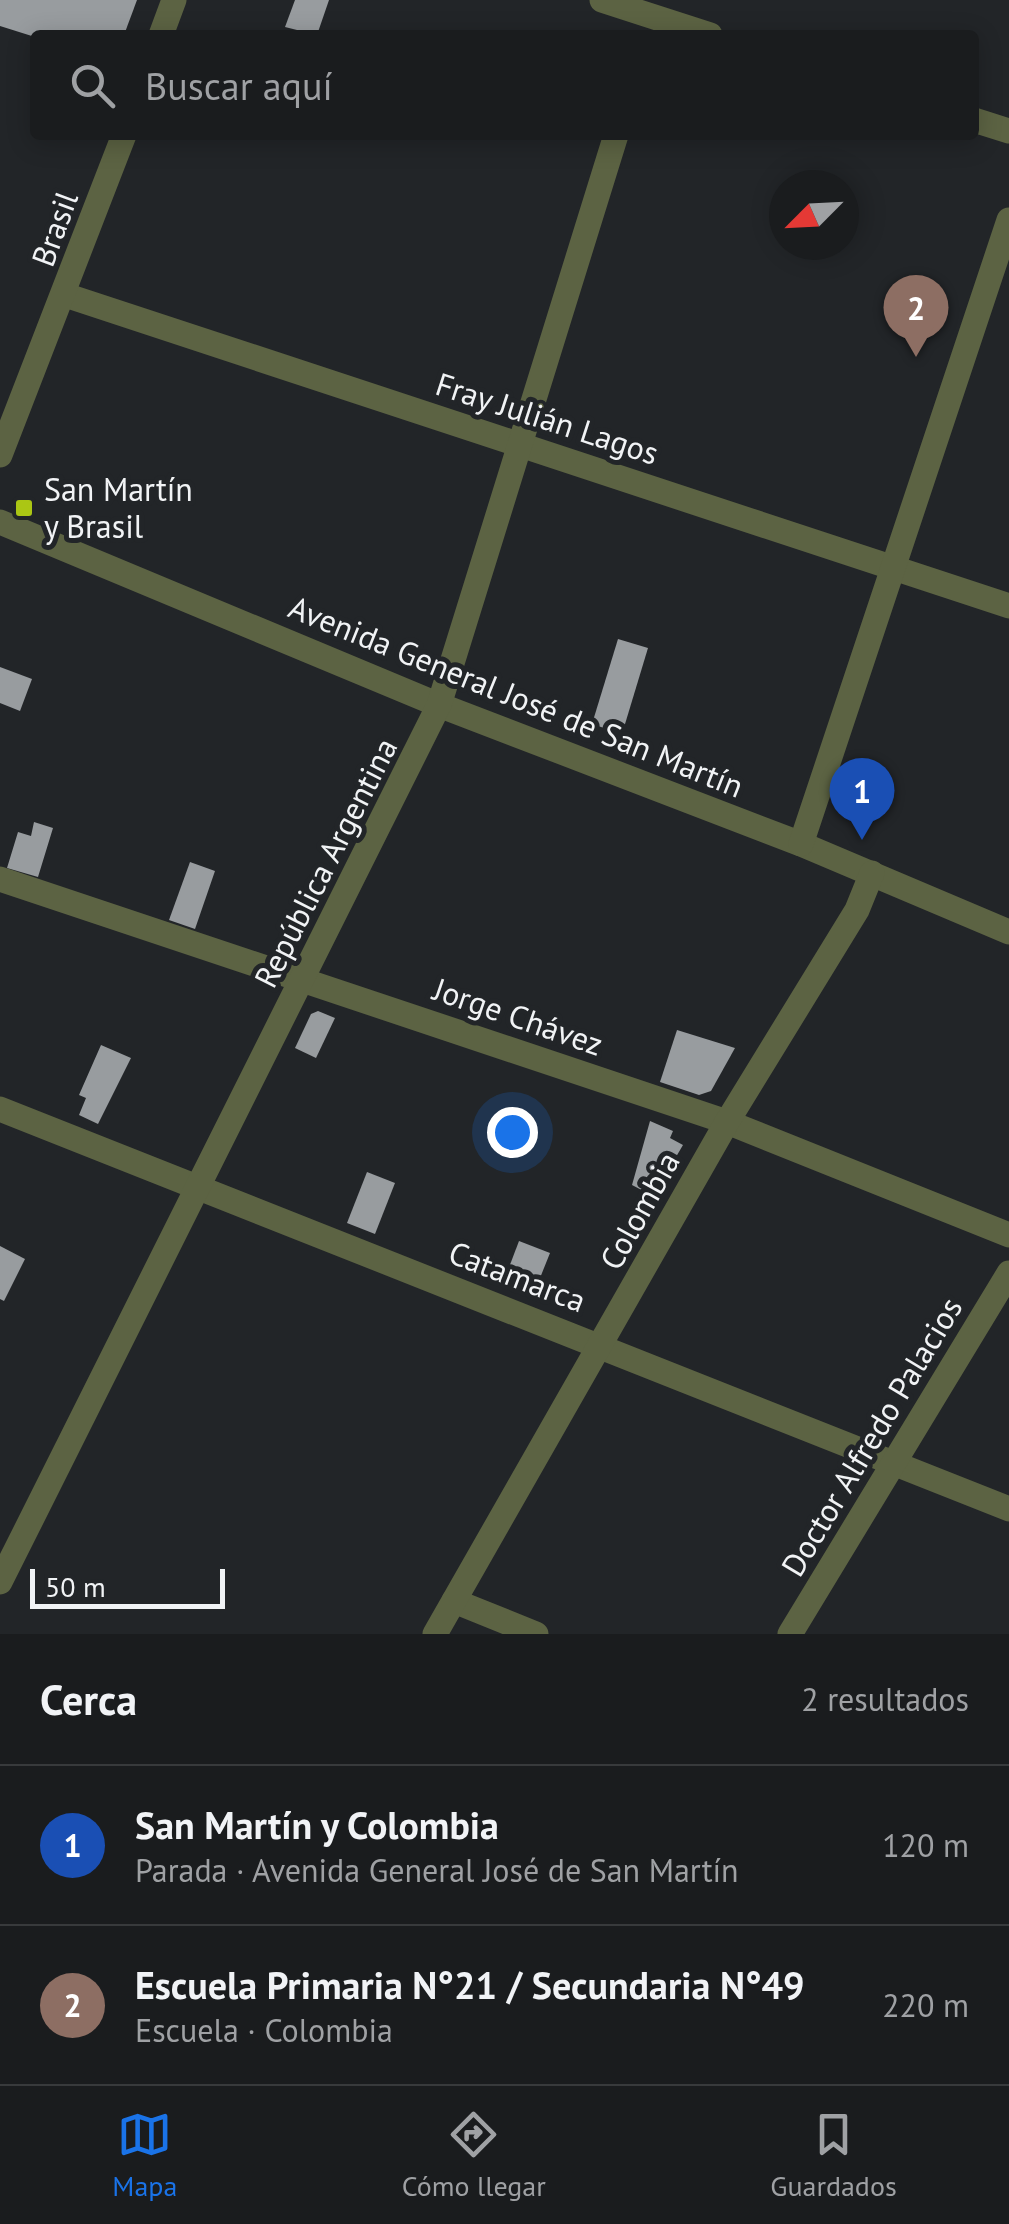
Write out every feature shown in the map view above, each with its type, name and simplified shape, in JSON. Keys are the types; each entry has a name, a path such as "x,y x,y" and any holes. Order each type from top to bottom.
{"street":[{"path":"163,30 174,0"},
{"path":"602,0 694,30"},
{"path":"979,122 1009,131"},
{"name":"Brasil","path":"0,456 122,140"},
{"name":"República Argentina","path":"0,1582 440,705 614,140"},
{"path":"801,844 1009,220"},
{"name":"Fray Julián Lagos","path":"65,296 1009,606"},
{"name":"Avenida General José de San Martín","path":"0,522 440,705 801,844 1009,932"},
{"name":"Colombia","path":"435,1634 728,1122 857,910 872,873"},
{"name":"Jorge Chávez","path":"0,879 728,1122 1009,1235"},
{"name":"Catamarca","path":"0,1109 1009,1509"},
{"name":"Doctor Alfredo Palacios","path":"790,1634 1009,1274"},
{"path":"454,1601 536,1634"}],"building":[{"path":"0,0 137,0 126,30 30,30 30,35 0,26"},
{"path":"295,0 329,0 319,30 285,27"},
{"path":"618,639 648,648 622,734 592,724"},
{"path":"0,667 32,679 20,711 0,703"},
{"path":"34,822 53,828 38,877 7,868 18,832 31,836"},
{"path":"190,862 215,871 195,929 169,920"},
{"path":"318,1011 335,1018 316,1058 295,1048 311,1014"},
{"path":"677,1030 735,1048 711,1091 699,1095 660,1082"},
{"path":"101,1045 131,1058 98,1124 79,1115 86,1098 79,1095"},
{"path":"650,1121 673,1131 670,1138 683,1145 653,1196 632,1185"},
{"path":"367,1172 395,1183 375,1234 347,1223"},
{"path":"519,1241 550,1253 532,1298 502,1286"},
{"path":"0,1246 25,1259 4,1301 0,1299"}],"place":[{"name":"Escuela Primaria N°21 / Secundaria N°49","path":"916,357"},
{"name":"San Martín y Brasil","path":"24,508"},
{"name":"San Martín y Colombia","path":"862,840"}]}
